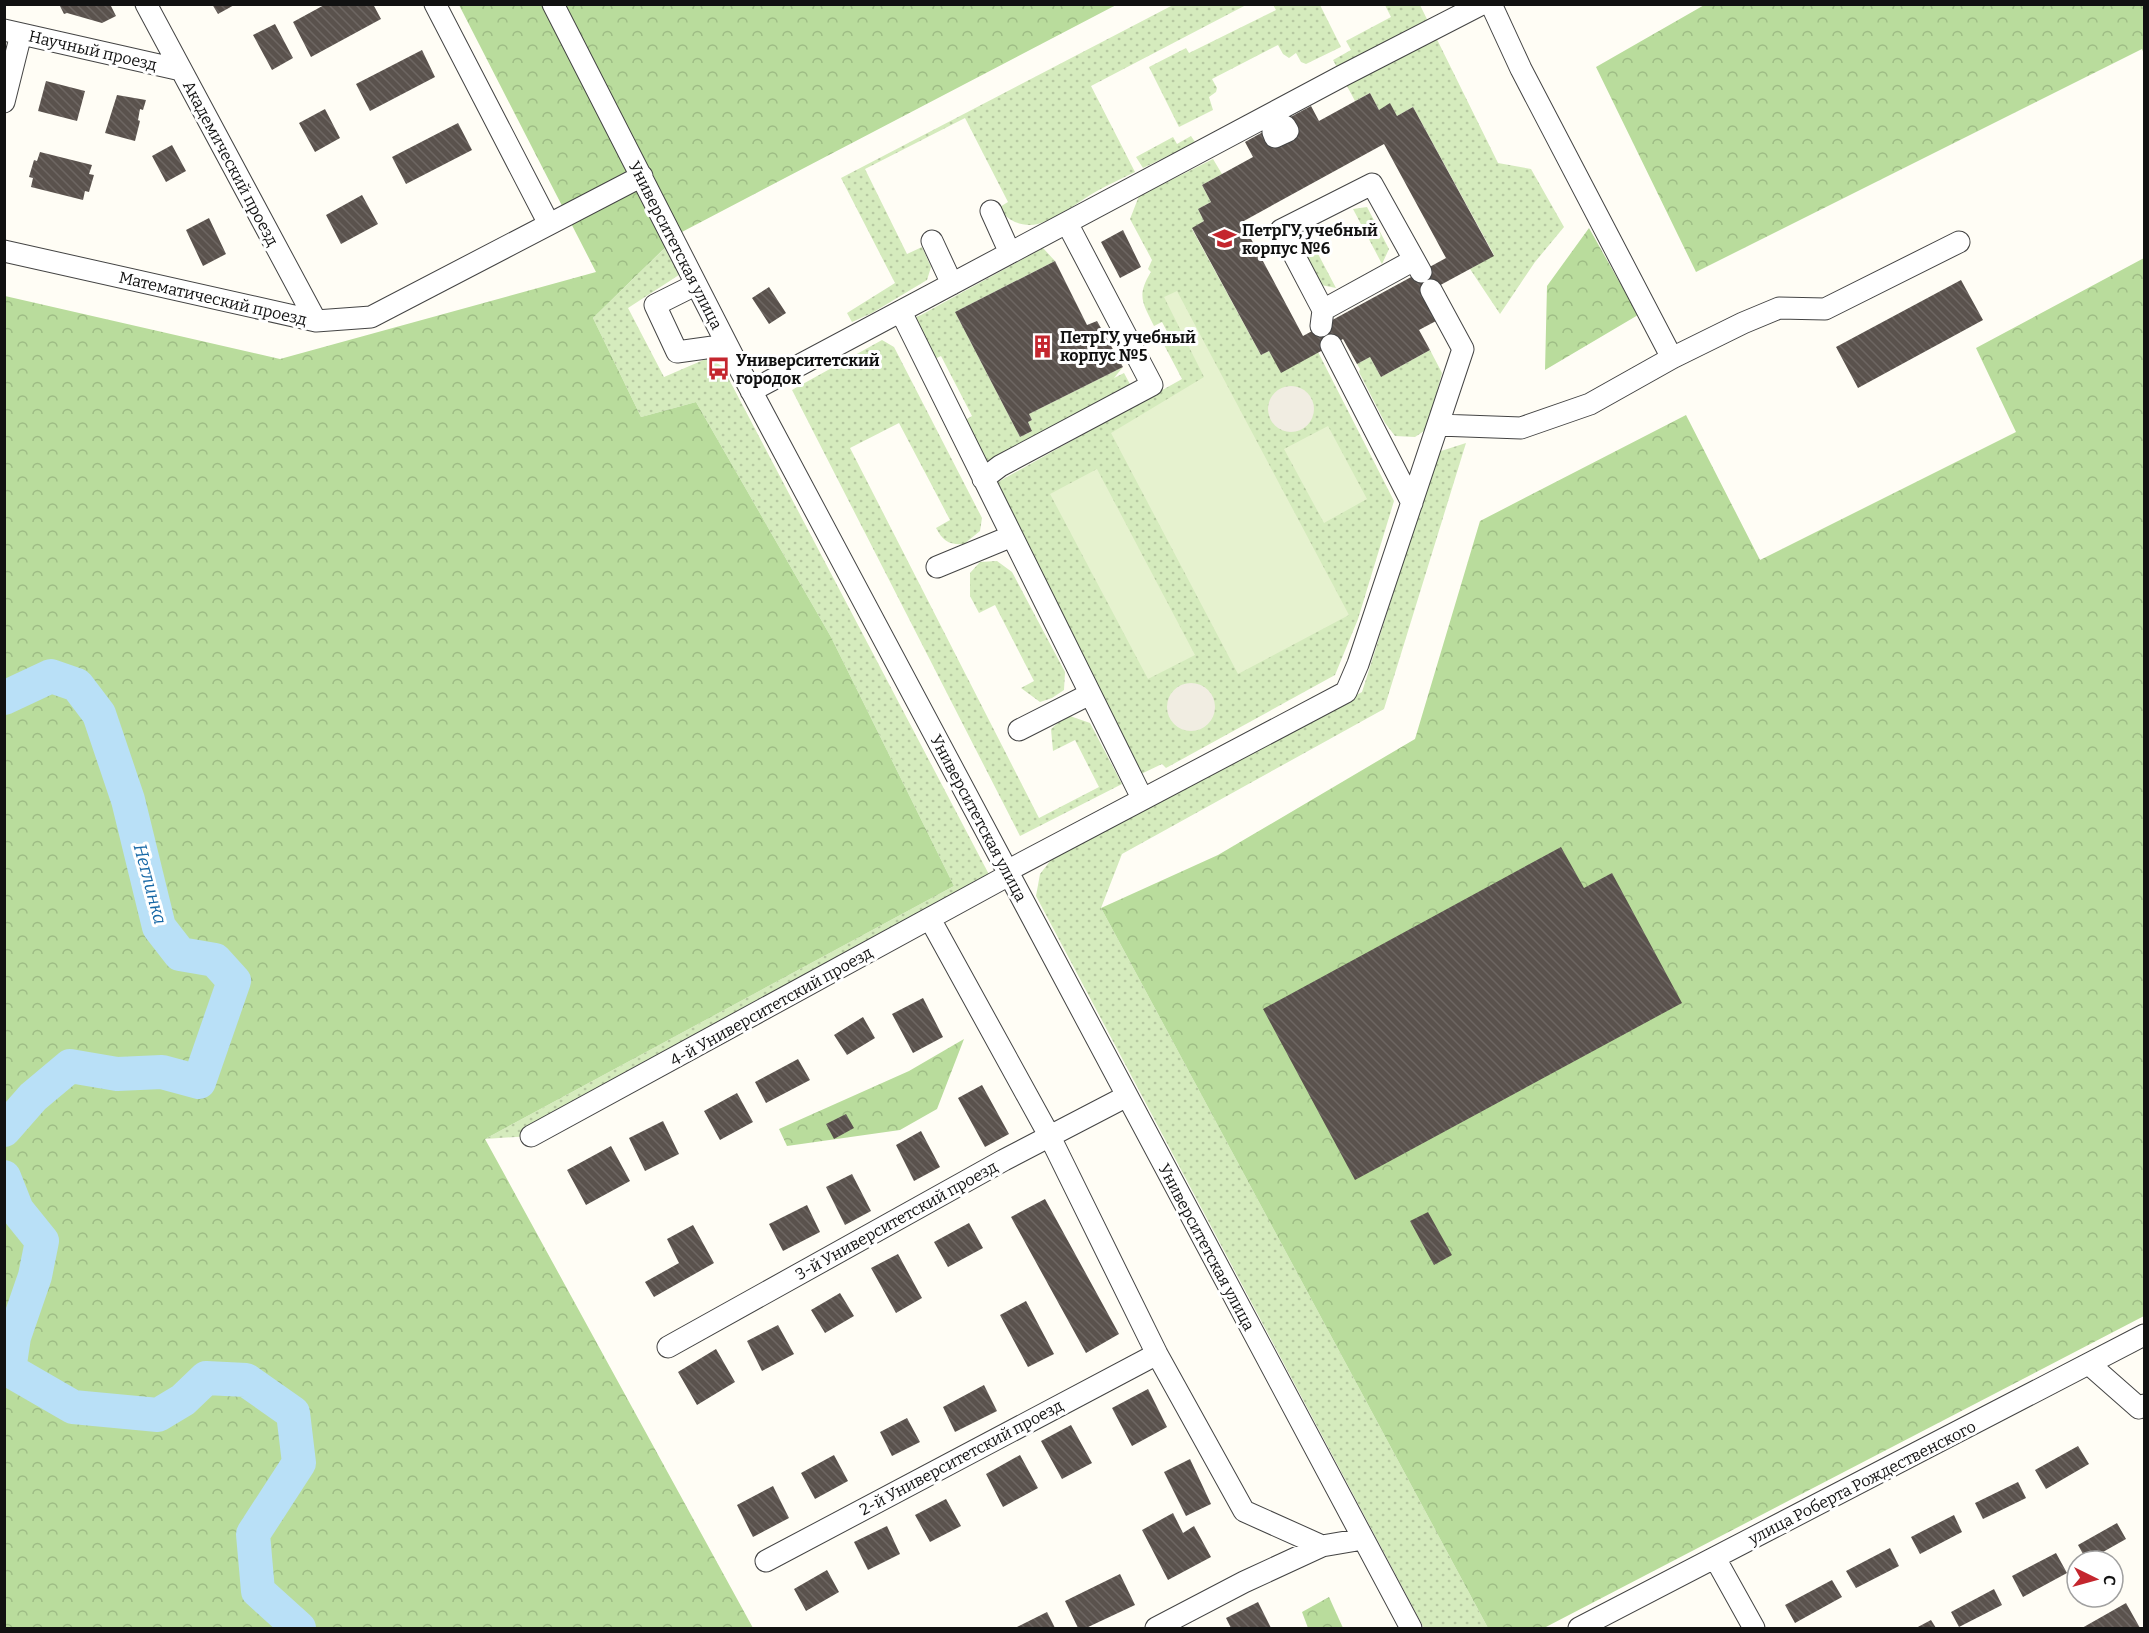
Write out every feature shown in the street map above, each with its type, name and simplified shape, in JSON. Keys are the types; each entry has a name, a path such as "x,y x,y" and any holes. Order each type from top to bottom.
{"street":[{"name":"Академический проезд","path":"146,4 316,321"},
{"path":"435,4 549,224"},
{"name":"Университетская улица","path":"553,4 642,176 695,285 1411,1629"},
{"path":"751,391 1482,4"},
{"path":"1491,4 1521,69 1672,358"},
{"name":"Научный проезд","path":"13,32 181,70"},
{"path":"4,102 13,32"},
{"name":"Математический проезд","path":"4,251 316,321 371,317 642,176"},
{"name":"4-й Университетский проезд","path":"531,1137 930,919 1142,798 1346,692 1358,664 1463,349 1422,274 1372,184 1281,230 1322,318 1422,274"},
{"path":"991,211 1010,254"},
{"path":"983,479 1000,466 1152,385 1067,223"},
{"path":"932,241 952,284"},
{"path":"1438,425 1521,428 1590,404 1672,358 1743,323 1779,308 1825,309 1959,242"},
{"path":"695,285 655,305 677,352 727,345"},
{"path":"901,312 1142,798"},
{"path":"1330,345 1412,503"},
{"path":"937,567 1012,536"},
{"path":"1020,730 1090,694"},
{"path":"930,919 1050,1137 1157,1354 1244,1511 1322,1546"},
{"name":"3-й Университетский проезд","path":"668,1347 1004,1160 1127,1096"},
{"name":"улица Роберта Рождественского","path":"1578,1629 2145,1335"},
{"name":"2-й Университетский проезд","path":"765,1561 1157,1354"},
{"path":"2089,1364 2139,1408 2145,1405"},
{"path":"1156,1629 1244,1582 1322,1546 1363,1539"},
{"path":"1715,1558 1754,1629"}],"green space":[{"path":"1706,4 2144,5 2144,54 2142,49 1696,272 1596,67"},
{"path":"459,5 1116,5 680,233 593,318 641,417 696,402 831,637 954,886 485,1139 753,1628 5,1628 5,296 280,359 596,272"},
{"path":"1173,5 1246,5 1091,86 1135,172 1097,191 1055,217 1038,224 1025,225 1008,218 1001,212 998,208 1008,202 965,118 865,169 907,254 922,247 931,267 927,280 872,313 852,322 847,313 895,283 841,178"},
{"path":"1273,5 1320,5 1341,47 1306,64 1301,62 1296,53 1289,58 1283,54 1278,45 1212,79 1217,88 1216,92 1209,97 1213,110 1179,127 1149,67 1186,48 1189,53 1276,10"},
{"path":"1385,5 1420,5 1498,163 1531,169 1564,227 1535,262 1500,314 1470,269 1494,255 1413,107 1397,116 1390,104 1379,110 1370,93 1355,101 1333,60 1351,50 1346,41 1391,17"},
{"path":"1191,136 1195,142 1193,144 1143,168 1136,157 1173,137 1177,144"},
{"path":"1213,159 1222,174 1202,185 1211,202 1198,209 1204,221 1192,229 1261,355 1269,351 1318,352 1394,501 1358,619 1335,675 1166,768 1162,764 1141,774 997,497 998,482 1182,379 1162,341 1170,337 1162,322 1154,326 1144,305 1142,294 1151,272 1148,269 1152,260 1130,219 1139,196"},
{"path":"1367,207 1389,249 1382,264 1353,209"},
{"path":"1589,228 1638,315 1545,370 1547,286"},
{"path":"1307,233 1336,288 1321,285 1300,245"},
{"path":"670,243 682,273 628,308 664,377 708,358 722,366 994,884 531,1136 485,1139 954,886 831,637 696,402 641,417 593,318"},
{"path":"1043,248 1055,261 955,312 1020,437 1032,431 1028,422 1032,420 1029,414 1123,367 1114,378 1124,373 1131,386 980,470 957,425 972,416 941,356 926,363 906,321"},
{"path":"2144,258 2144,1316 1544,1628 1488,1628 1101,908 1218,855 1415,739 1480,521 1686,415 1760,560 2016,432 1976,348"},
{"path":"1177,291 1349,615 1238,674 1111,433 1204,377 1164,297"},
{"path":"882,340 894,347 982,518 980,531 964,544 950,543 941,536 936,528 950,520 899,423 850,448 1039,818 1099,787 1075,740 1053,751 1051,729 1067,715 1090,723 1122,784 1020,836 792,390"},
{"path":"1430,350 1442,373 1427,429 1415,437 1395,436 1385,423 1357,364 1370,357 1381,377"},
{"path":"1328,426 1367,499 1324,523 1284,449"},
{"path":"1466,443 1384,709 1122,854 1101,908 1488,1628 1424,1628 1036,896 1040,874 1054,856 1362,692 1438,452"},
{"path":"1097,469 1195,655 1148,679 1050,494"},
{"path":"997,561 1012,572 1065,672 1064,690 1052,698 1040,702 1021,688 1034,681 995,605 979,613 970,596 970,573 980,562"},
{"path":"964,1039 937,1109 900,1130 787,1146 779,1129 909,1071"},
{"path":"1329,1597 1343,1628 1308,1628 1302,1612"}],"shaded area":[{"path":"1291,386 1307,393 1314,409 1307,425 1291,432 1275,425 1268,409 1275,393"},
{"path":"1186,683 1196,683 1208,690 1215,702 1215,712 1208,724 1196,731 1186,731 1171,720 1167,712 1167,702 1178,687"}],"building":[{"path":"59,4 110,4 116,16 102,23 64,14"},
{"path":"212,4 236,4 218,14"},
{"path":"326,4 373,4 381,19 311,57 293,22"},
{"path":"275,24 293,58 272,70 253,35"},
{"path":"422,50 435,77 370,111 356,84"},
{"path":"46,81 85,91 77,121 38,111"},
{"name":"ПетрГУ, учебный корпус №6","path":"1370,93 1379,110 1390,103 1397,116 1413,107 1494,256 1422,295 1436,321 1419,330 1430,350 1381,377 1370,357 1357,364 1343,339 1281,373 1269,351 1261,355 1192,228 1204,221 1198,209 1211,202 1202,185 1253,157 1245,142 1311,106 1319,121","holes":["1384,144 1446,258 1303,336 1242,222"]},
{"path":"117,95 146,100 143,110 140,109 138,120 140,121 135,141 105,133"},
{"path":"325,109 340,138 315,152 299,123"},
{"path":"458,123 472,150 406,184 392,157"},
{"path":"172,145 186,171 166,182 152,156"},
{"path":"40,152 92,165 89,174 94,175 89,192 85,191 83,200 31,187 33,178 29,177 34,160 37,161"},
{"path":"362,195 378,224 341,244 326,215"},
{"path":"209,218 226,254 203,266 186,230"},
{"path":"1123,230 1141,267 1120,278 1101,242"},
{"name":"ПетрГУ, учебный корпус №5","path":"1055,261 1087,325 1097,321 1123,367 1029,414 1032,420 1028,422 1032,431 1020,437 955,312"},
{"path":"1961,280 1983,320 1858,388 1836,347"},
{"path":"769,287 786,313 769,324 752,298"},
{"path":"1561,847 1584,888 1612,873 1682,1003 1355,1180 1263,1009"},
{"path":"923,998 943,1037 913,1053 892,1014"},
{"path":"863,1017 875,1038 847,1055 834,1035"},
{"path":"798,1059 810,1080 766,1103 755,1082"},
{"path":"982,1085 1009,1134 985,1147 958,1098"},
{"path":"737,1093 753,1122 720,1140 704,1111"},
{"path":"846,1114 854,1128 834,1139 826,1124"},
{"path":"663,1121 679,1154 645,1171 629,1138"},
{"path":"921,1131 940,1167 914,1181 896,1145"},
{"path":"611,1146 630,1181 586,1205 567,1170"},
{"path":"852,1174 871,1211 845,1225 826,1187"},
{"path":"1045,1199 1119,1334 1086,1353 1011,1217"},
{"path":"807,1205 820,1232 783,1251 769,1224"},
{"path":"1428,1212 1452,1255 1434,1265 1410,1221"},
{"path":"969,1223 983,1248 948,1267 934,1242"},
{"path":"693,1225 714,1263 654,1297 645,1282 679,1263 667,1239"},
{"path":"898,1254 922,1298 896,1313 871,1268"},
{"path":"840,1293 854,1316 825,1333 811,1310"},
{"path":"1026,1301 1054,1354 1028,1367 1000,1315"},
{"path":"778,1325 794,1354 762,1371 747,1341"},
{"path":"716,1349 735,1382 697,1405 678,1372"},
{"path":"984,1385 997,1411 955,1432 943,1407"},
{"path":"1148,1389 1167,1427 1132,1446 1112,1408"},
{"path":"907,1418 920,1442 892,1456 880,1432"},
{"path":"1071,1425 1092,1463 1062,1479 1041,1441"},
{"path":"2078,1446 2089,1464 2046,1489 2035,1470"},
{"path":"834,1455 848,1481 815,1499 801,1473"},
{"path":"1020,1455 1038,1488 1003,1507 986,1474"},
{"path":"1190,1459 1211,1504 1186,1516 1164,1472"},
{"path":"2018,1482 2026,1498 1983,1519 1975,1503"},
{"path":"773,1486 789,1518 753,1537 737,1505"},
{"path":"946,1499 961,1526 930,1542 915,1515"},
{"path":"1173,1513 1183,1533 1194,1526 1211,1557 1168,1580 1142,1530"},
{"path":"1954,1515 1962,1532 1920,1554 1911,1537"},
{"path":"2117,1523 2126,1539 2108,1549 2080,1549 2078,1545"},
{"path":"887,1526 900,1554 868,1570 854,1542"},
{"path":"1890,1548 1899,1566 1856,1588 1846,1571"},
{"path":"2056,1553 2065,1569 2065,1574 2023,1597 2012,1576"},
{"path":"827,1570 839,1592 806,1611 794,1589"},
{"path":"1120,1574 1135,1605 1086,1628 1078,1628 1065,1601"},
{"path":"1832,1580 1842,1597 1795,1623 1785,1605"},
{"path":"1994,1589 2002,1605 1959,1627 1951,1612"},
{"path":"1258,1602 1271,1628 1231,1628 1226,1618"},
{"path":"2125,1604 2140,1628 2082,1628 2115,1609 2125,1609"},
{"path":"1047,1612 1055,1628 1015,1628"},
{"path":"1931,1620 1936,1628 1916,1628"}],"waterway":[{"name":"Неглинка","path":"4,698 51,676 77,685 99,714 128,800 159,927 180,954 215,960 234,981 199,1082 162,1072 117,1074 70,1066 33,1097 4,1130"},
{"name":"Неглинка","path":"4,1177 17,1210 42,1241 35,1276 14,1337 9,1370 73,1407 158,1415 183,1400 206,1378 246,1380 293,1413 299,1463 253,1534 258,1591 299,1628"}],"place":[{"name":"ПетрГУ, учебный корпус №6","path":"1224,239"},
{"name":"ПетрГУ, учебный корпус №5","path":"1042,346"},
{"name":"Университетский городок","path":"718,369"}]}
